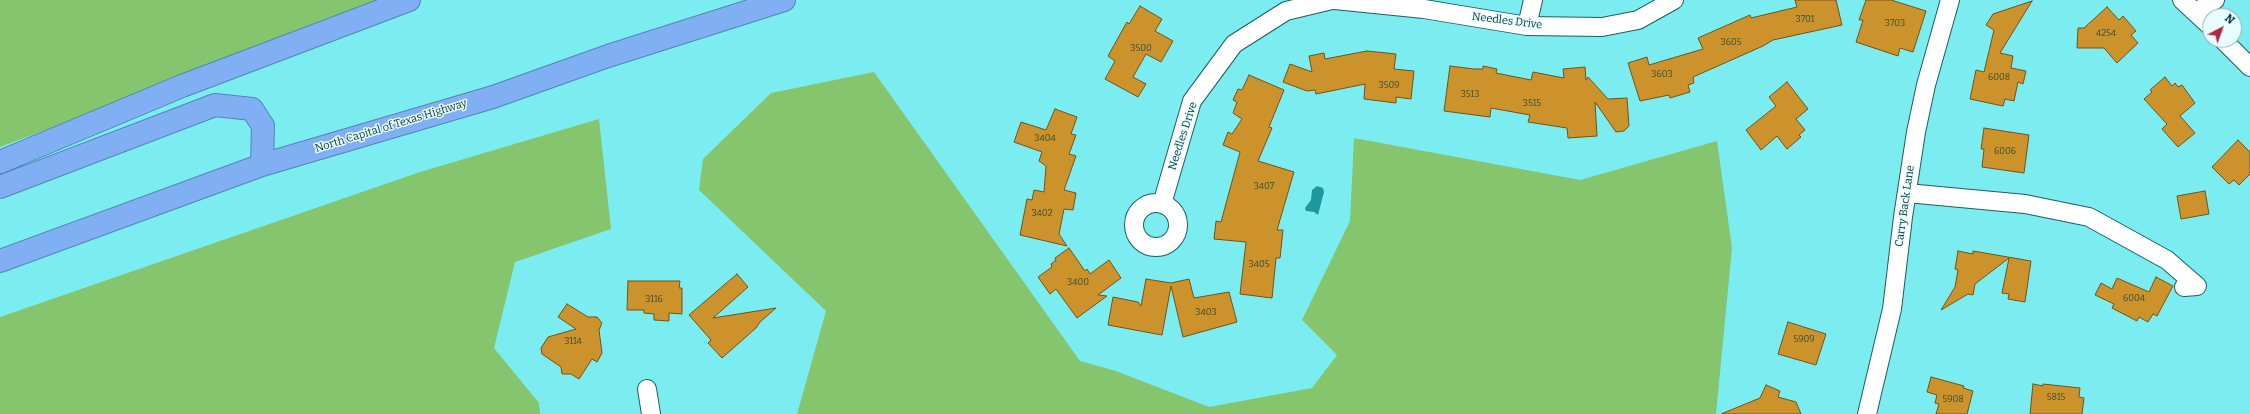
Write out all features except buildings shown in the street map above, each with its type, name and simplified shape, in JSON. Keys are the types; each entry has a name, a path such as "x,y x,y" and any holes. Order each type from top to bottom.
{"highway":[{"path":"0,162 182,86 409,0"},
{"name":"North Capital of Texas Highway","path":"0,260 262,166 493,96 608,56 784,0"},
{"path":"0,187 215,105 252,109 263,126 262,166"}],"street":[{"name":"Needles Drive","path":"1162,204 1192,101 1234,44 1286,11 1332,0"},
{"name":"Needles Drive","path":"1335,0 1424,10 1527,26 1602,27 1638,20 1674,0"},
{"path":"1527,26 1533,0"},
{"name":"Carry Back Lane","path":"1867,414 1892,309 1907,193 1926,85 1950,0"},
{"path":"2182,0 2202,18"},
{"path":"2196,12 2215,0"},
{"path":"2231,48 2250,67"},
{"path":"1907,193 2025,204 2089,217 2167,260 2197,286 2184,287"},
{"path":"647,389 651,414"}],"green space":[{"path":"0,0 380,0 370,9 0,147"},
{"path":"874,72 1080,361 1116,371 1209,407 1312,388 1337,355 1302,320 1350,221 1354,138 1580,180 1717,141 1732,248 1716,414 797,414 826,311 699,190 703,159 771,93"},
{"path":"599,119 611,229 515,262 494,348 539,403 540,414 0,414 0,317 420,172"}],"water":[{"path":"1317,186 1323,188 1324,192 1318,215 1314,212 1306,211 1305,208 1311,200 1312,190"}]}
